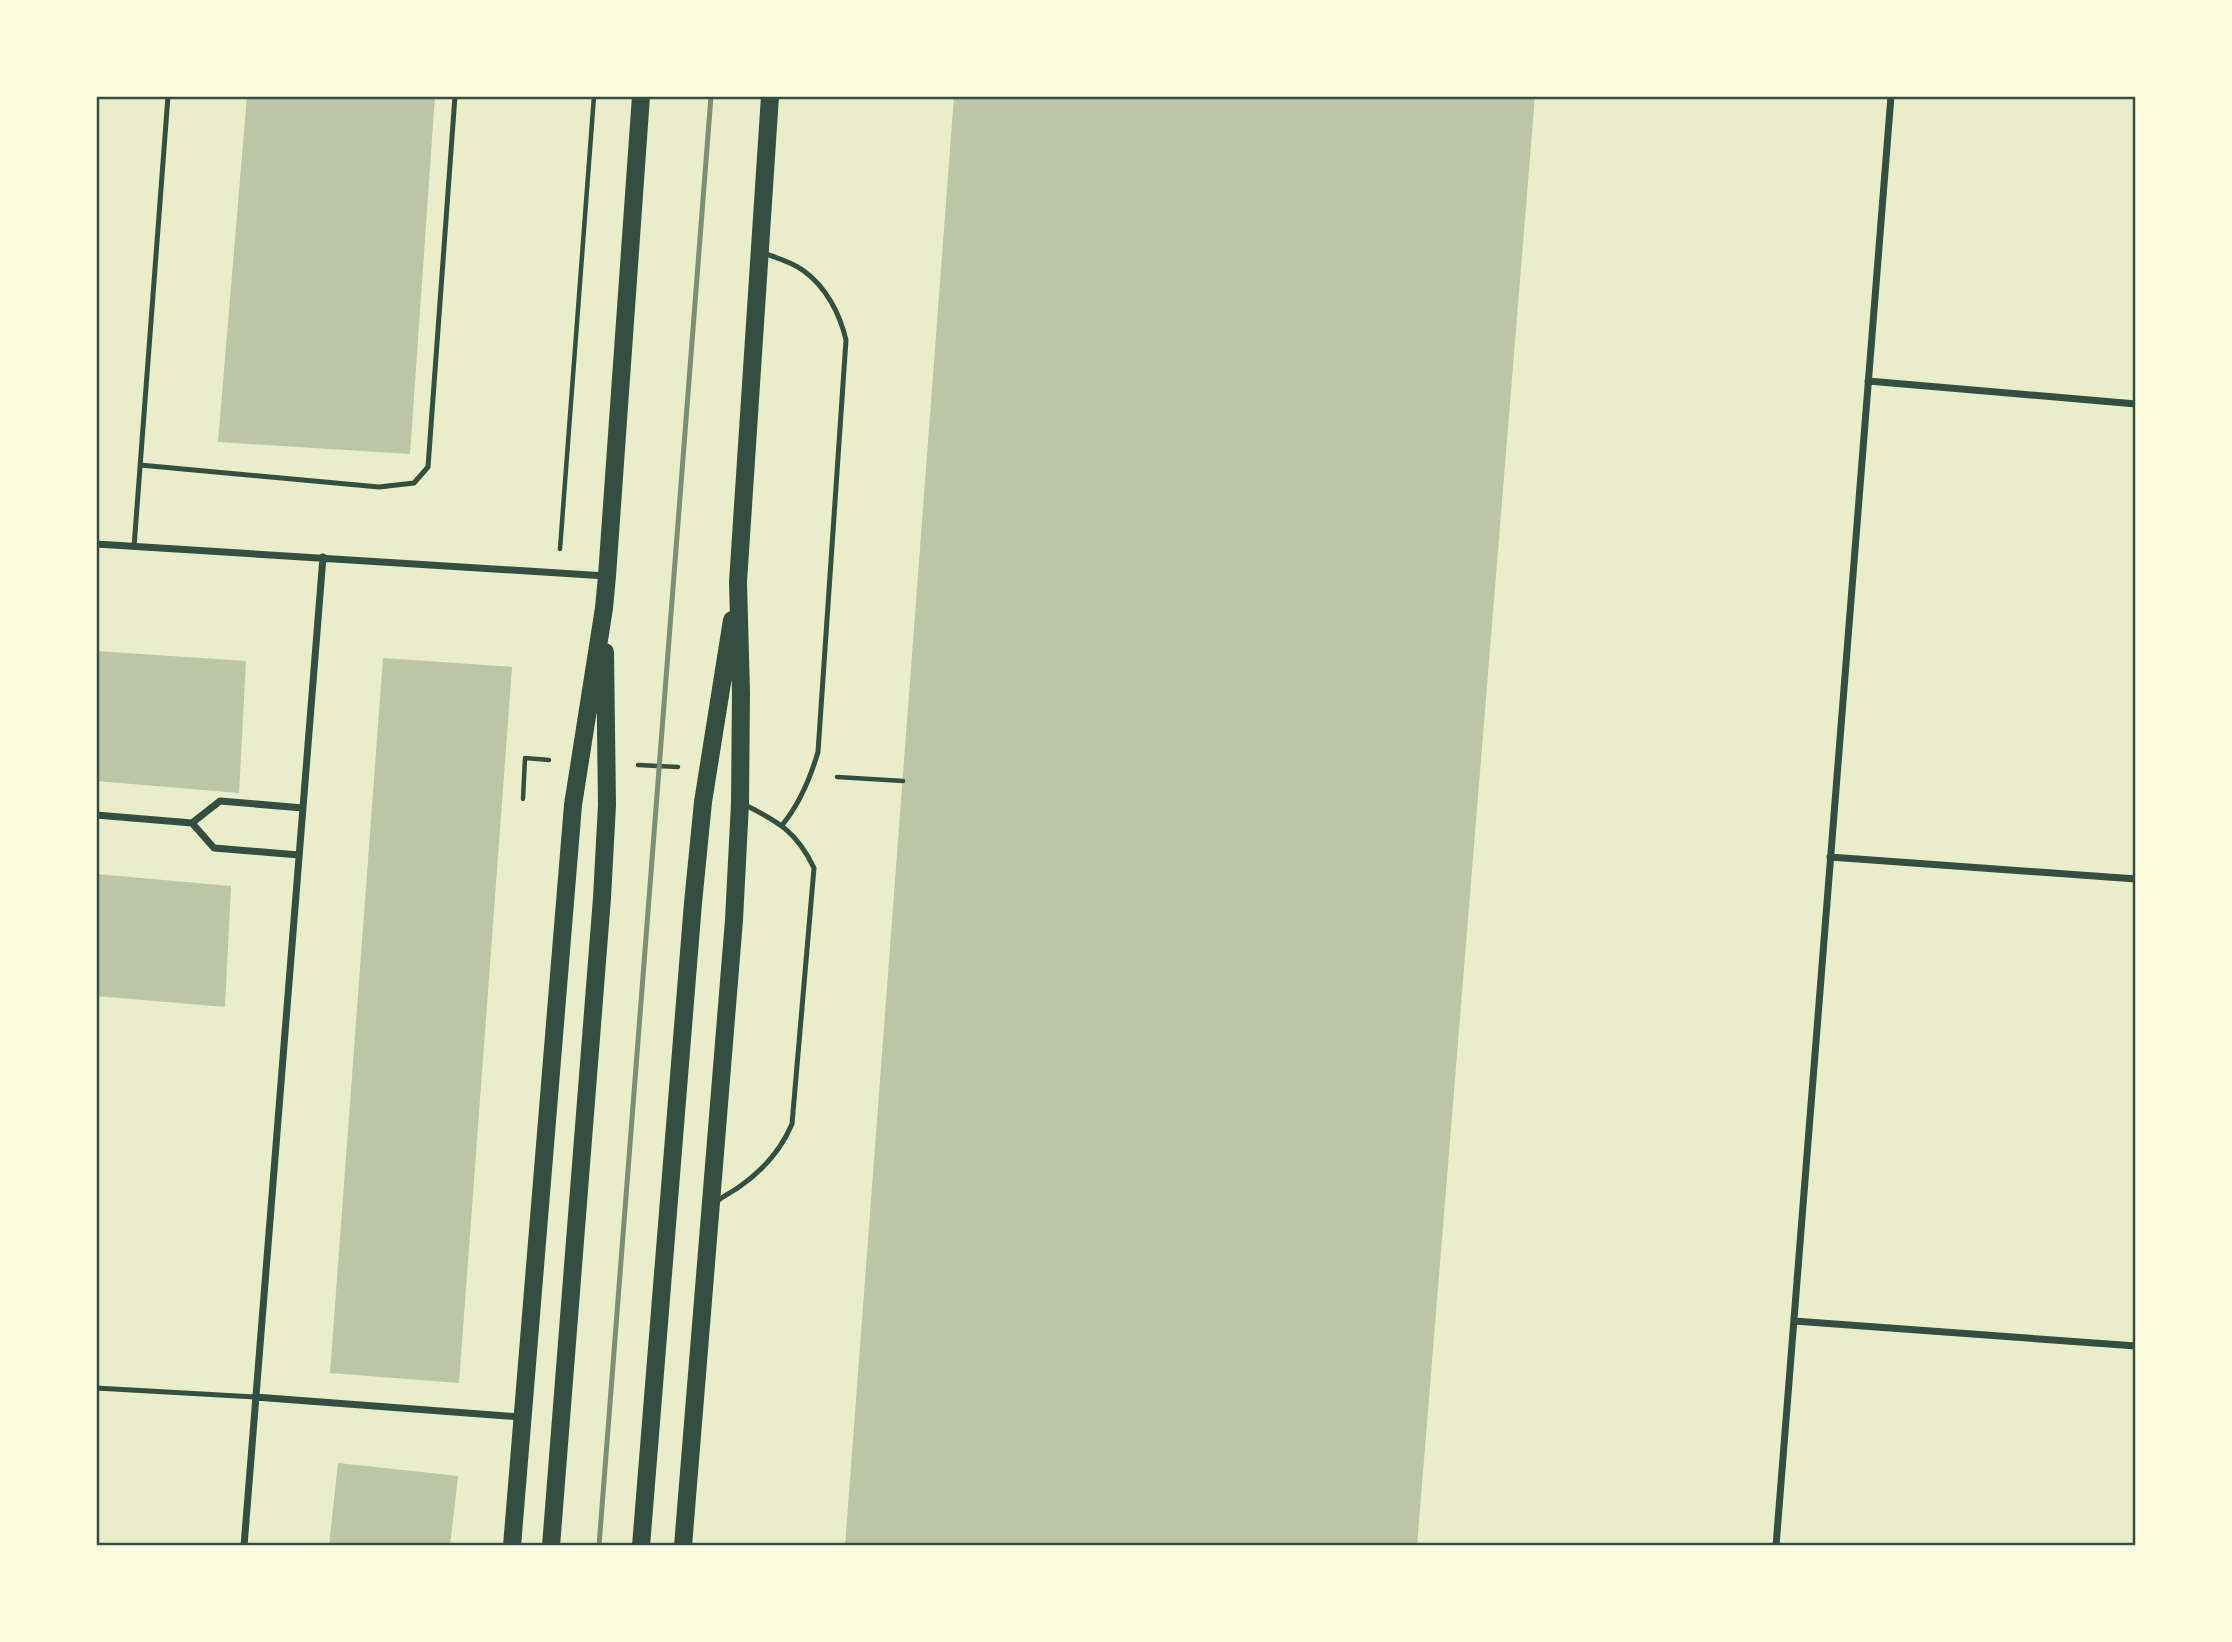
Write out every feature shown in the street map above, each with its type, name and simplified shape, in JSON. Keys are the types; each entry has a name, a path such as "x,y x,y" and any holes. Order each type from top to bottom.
{"main road":[{"path":"512,1546 573,805 607,576 640,96"},
{"path":"683,1546 734,920 740,803 738,582 770,96"},
{"path":"642,1546 703,802 738,582"},
{"path":"551,1546 603,898 607,805 604,608"}],"street":[{"path":"1776,1546 1891,96"},
{"path":"1868,381 2136,404"},
{"path":"96,544 607,576"},
{"path":"244,1546 323,557"},
{"path":"96,815 192,823 220,801 303,808"},
{"path":"192,823 214,848 299,855"},
{"path":"1830,857 2136,879"},
{"path":"1794,1321 2136,1346"},
{"path":"256,1397 522,1417"}],"lane":[{"path":"134,547 169,96"},
{"path":"140,465 379,487 414,484 428,467 455,96"},
{"path":"761,251 796,266 810,276 838,314 846,340 818,752 805,790 791,816 783,824"},
{"path":"710,1207 740,1187 765,1165 786,1140 792,1124 814,869 802,847 783,824 740,803"},
{"path":"96,1388 256,1397"}],"path":[{"path":"559,572 594,96"},
{"path":"523,799 525,758"}],"building":[{"path":"247,96 435,96 410,454 218,442"},
{"path":"954,96 1535,96 1417,1546 845,1546"},
{"path":"96,651 246,661 239,793 96,781"},
{"path":"383,658 512,667 459,1383 330,1373"},
{"path":"96,874 231,886 225,1007 96,996"},
{"path":"338,1463 458,1476 450,1546 329,1546"}],"railway":[{"path":"599,1546 711,96"}]}
